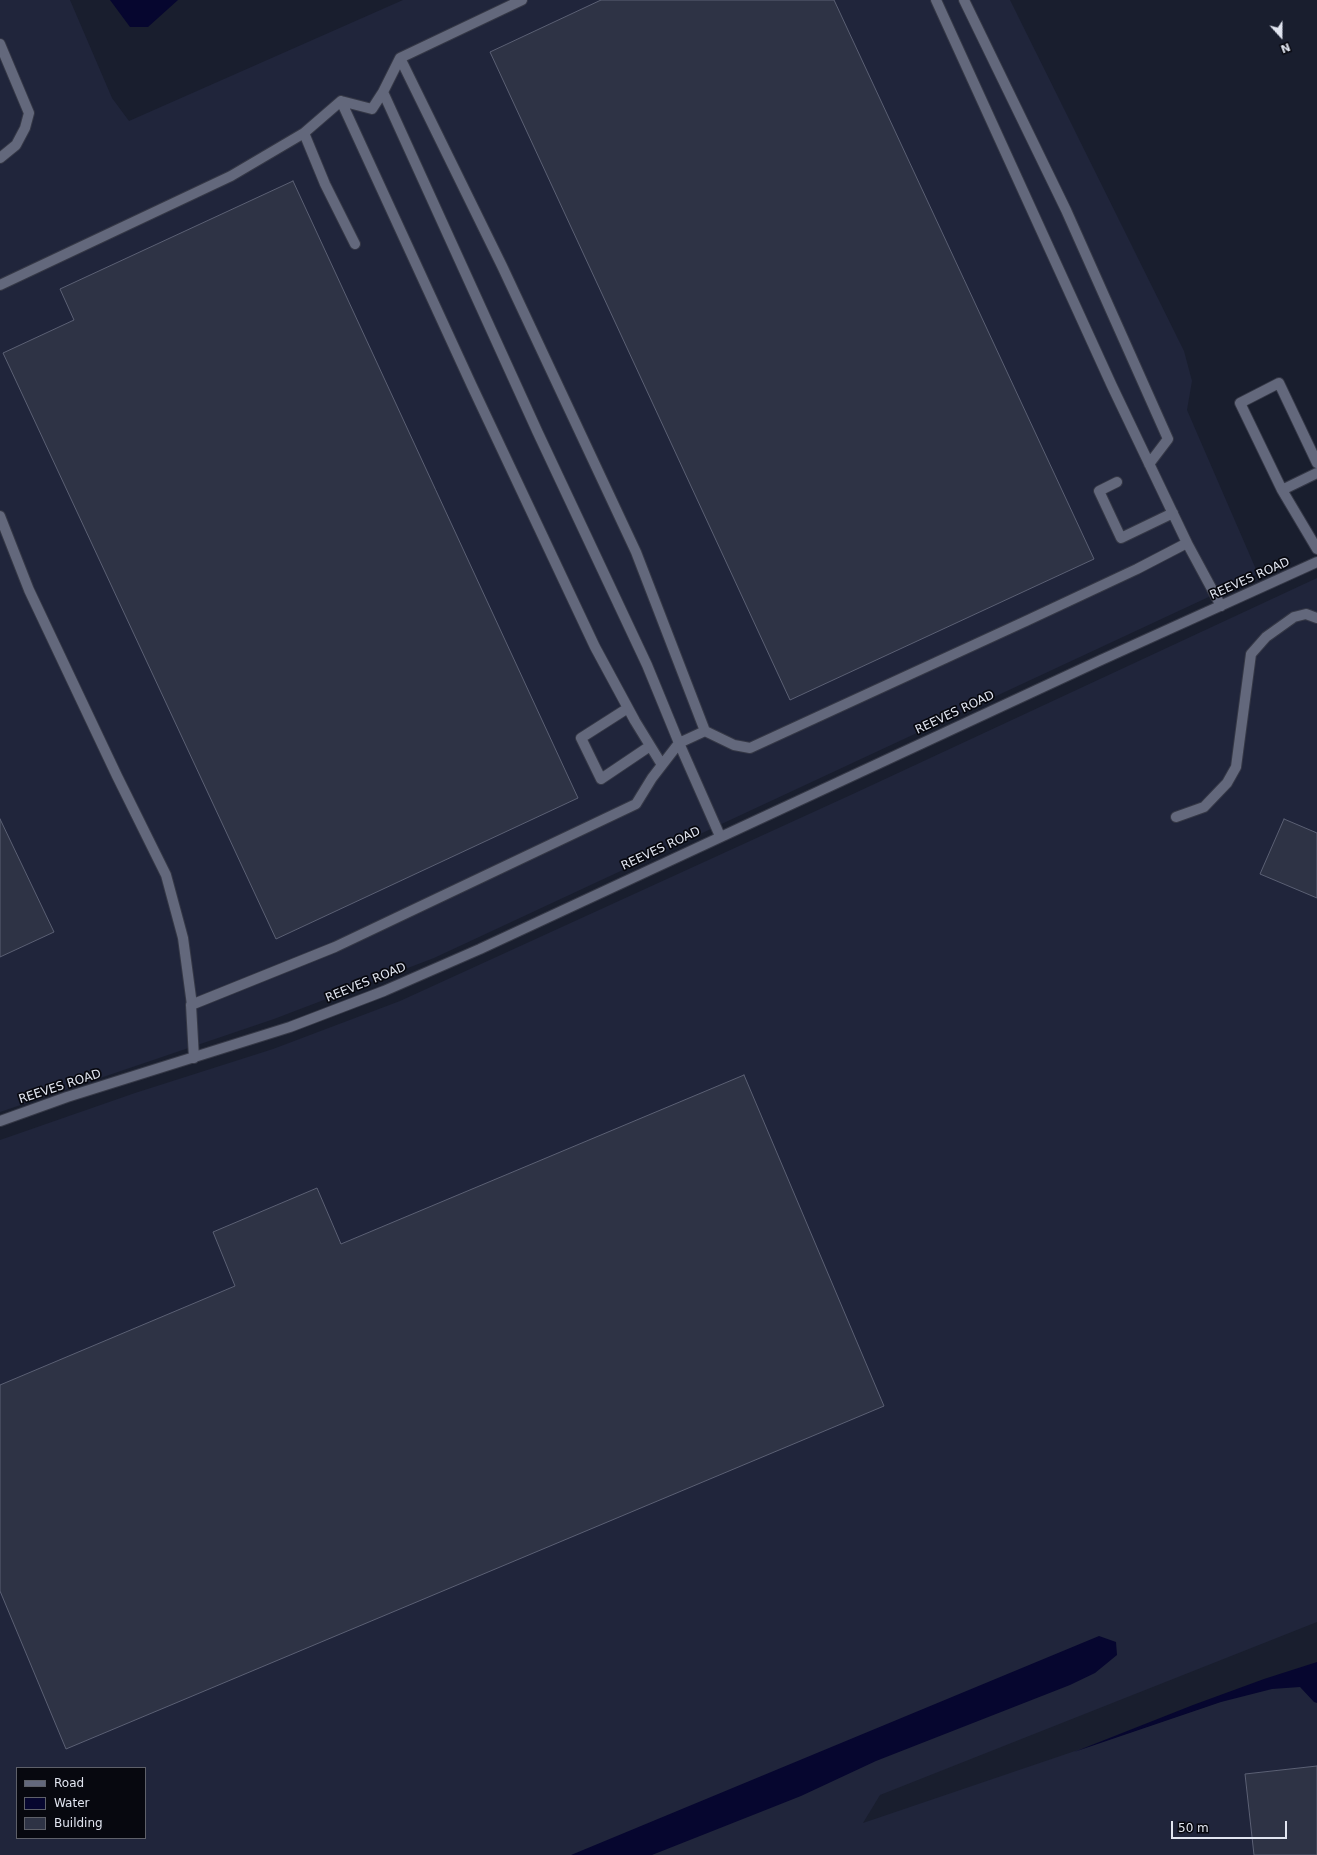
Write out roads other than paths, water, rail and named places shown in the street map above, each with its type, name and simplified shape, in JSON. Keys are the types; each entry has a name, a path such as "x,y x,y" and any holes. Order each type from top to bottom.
{"street":[{"path":"341,101 372,109 383,92 400,58 522,0"},
{"path":"936,0 1149,464 1187,542 1221,606"},
{"path":"964,0 1066,210 1168,439 1149,464"},
{"path":"0,44 29,113 25,128 16,145 0,158"},
{"path":"400,58 502,266 636,552 705,731 734,745 750,748 1026,622 1137,569 1187,542"},
{"path":"383,92 538,433 646,665 720,836"},
{"path":"0,285 231,176 304,133 341,101"},
{"path":"341,101 472,386 595,648 662,765"},
{"path":"304,133 325,184 355,244"},
{"path":"1317,463 1279,383 1240,404 1282,490 1317,549"},
{"path":"1282,490 1317,473"},
{"path":"1117,482 1099,491 1121,538 1173,512"},
{"path":"0,516 33,597 166,875 183,938 192,1005 194,1058"},
{"name":"REEVES ROAD","path":"0,1121 67,1097 290,1027 384,991 487,945 720,836 1317,562"},
{"path":"1176,817 1204,807 1227,783 1236,767 1251,654 1266,637 1294,617 1306,614 1317,618"},
{"path":"628,708 581,738 601,780 650,746"},
{"path":"192,1005 335,947 591,827 636,804 662,765 679,743 705,731"}],"water":[{"path":"110,0 178,0 148,27 130,27"},
{"path":"1099,1636 1116,1642 1117,1655 1095,1673 1070,1685 876,1761 801,1796 652,1855 571,1855"},
{"path":"1317,1662 1317,1703 1314,1702 1300,1687 1272,1689 1221,1702 1074,1752 1193,1705 1264,1679"}]}
